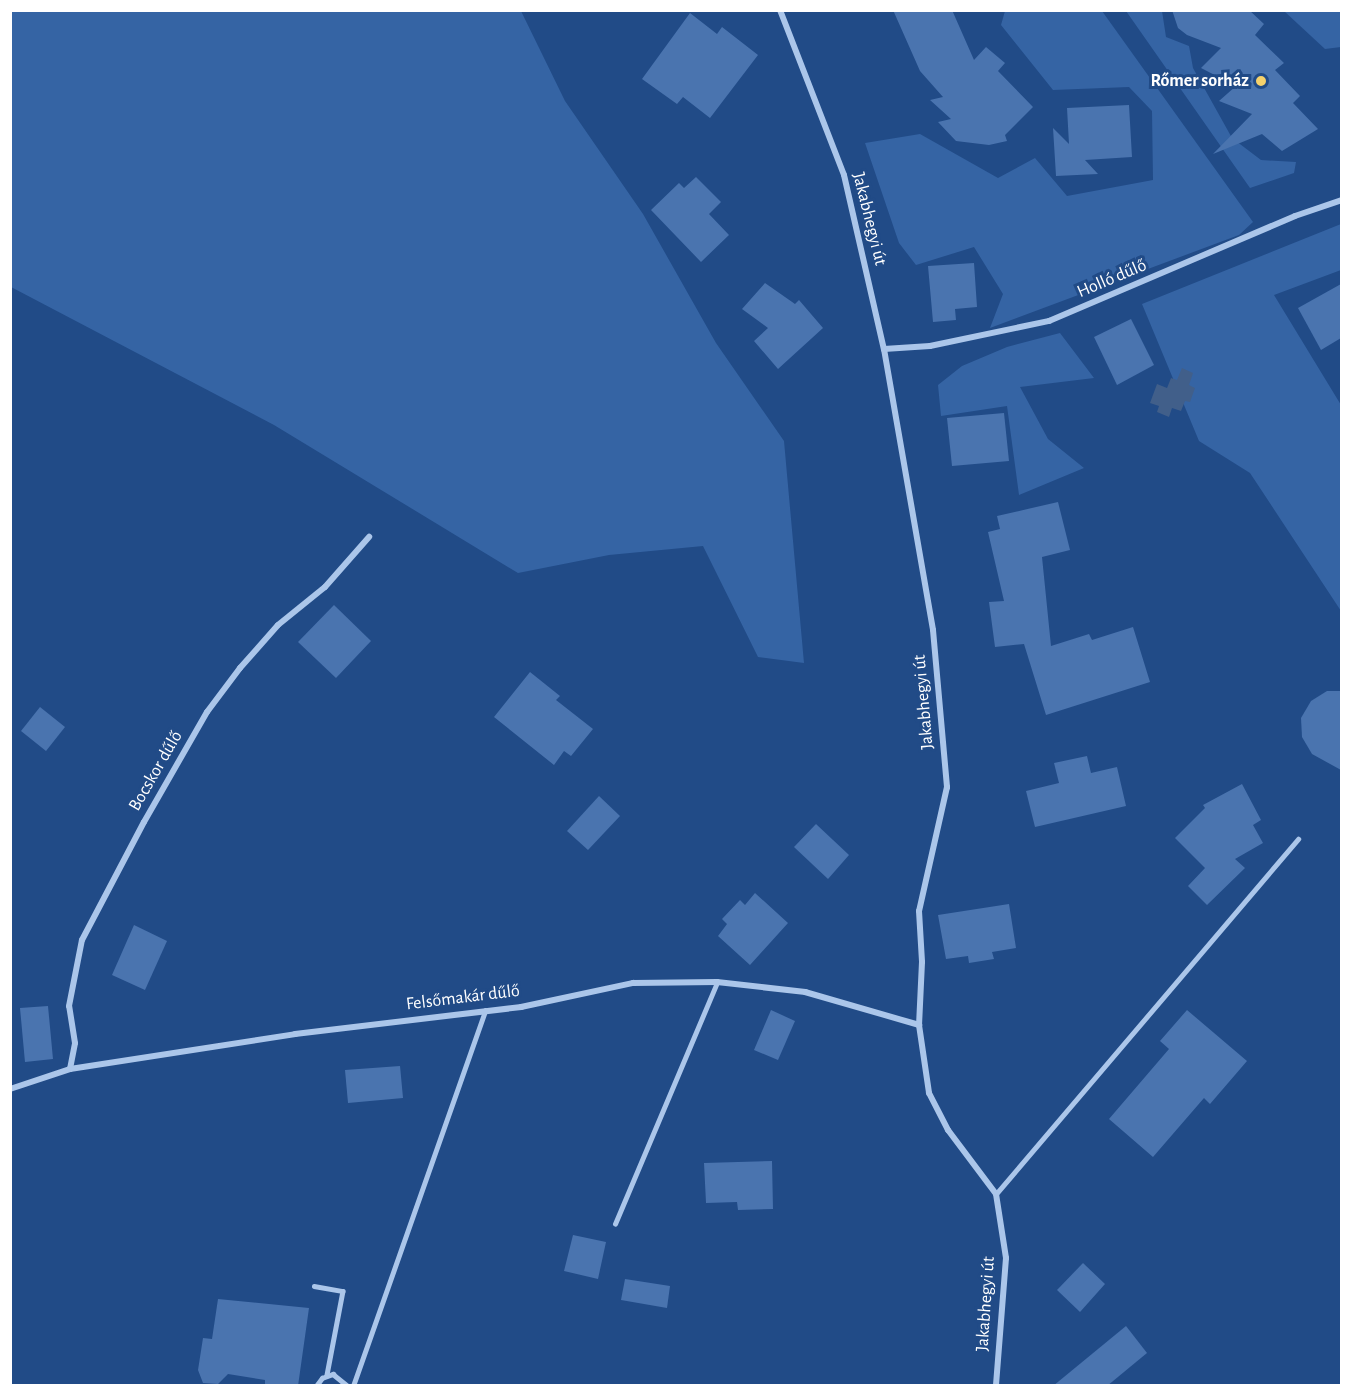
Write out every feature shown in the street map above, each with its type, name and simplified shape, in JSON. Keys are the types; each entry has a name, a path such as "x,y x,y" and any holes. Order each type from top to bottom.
{"street":[{"name":"Jakabhegyi út","path":"780,10 844,175 884,349 933,630 947,787 919,911 922,962 919,1025 929,1093 948,1130 996,1194 1006,1258 996,1386"},
{"name":"Holló dűlő","path":"884,349 930,346 1049,321 1295,216 1341,200"},
{"name":"Bocskor dűlő","path":"70,1070 75,1043 69,1006 82,940 144,822 207,712 240,668 278,626 325,587 369,537"},
{"name":"Felsőmakár dűlő","path":"10,1089 70,1070 295,1034 485,1011 633,983 717,982 805,992 919,1025"}],"lane":[{"path":"996,1194 1298,839"},
{"path":"615,1224 717,982"},
{"path":"354,1386 485,1011"},
{"path":"314,1286 343,1291 327,1375 316,1386"},
{"path":"327,1375 339,1376 348,1386"}],"shaded area":[{"path":"10,11 521,11 565,101 643,214 716,343 784,441 804,663 758,657 703,546 609,555 518,573 274,425 11,287"},
{"path":"1005,11 1102,11 1253,222 1239,235 990,328 1003,294 974,247 916,265 899,243 865,143 920,134 998,178 1035,158 1067,196 1153,180 1152,111 1129,87 1053,90 1001,25"},
{"path":"1126,11 1162,11 1166,37 1189,46 1193,68 1232,138 1261,160 1296,162 1294,173 1250,188"},
{"path":"1284,11 1341,11 1341,47 1325,49"},
{"path":"1341,224 1341,270 1274,295 1341,405 1341,611 1250,473 1199,441 1142,304"},
{"path":"1060,333 1094,378 1020,387 1048,439 1084,468 1019,495 1007,406 941,416 938,385 962,366 1007,347"},
{"path":"1182,368 1193,373 1189,385 1195,388 1190,402 1185,401 1181,411 1172,408 1169,417 1157,412 1159,406 1150,403 1157,384 1167,388 1171,378 1177,380"}],"building":[{"path":"893,10 952,10 974,60 986,47 1005,63 998,71 1033,107 1005,135 1007,141 989,145 956,141 938,122 951,119 930,100 943,97 920,71"},
{"name":"Rőmer sorház","path":"1172,10 1249,10 1264,24 1255,35 1284,63 1275,70 1300,96 1293,103 1318,129 1282,151 1262,134 1213,154 1252,114 1219,101 1236,86 1201,68 1221,48 1187,35 1178,28"},
{"path":"690,13 717,34 722,27 758,55 710,118 683,97 677,104 642,79"},
{"path":"1129,105 1132,157 1085,160 1098,174 1056,176 1053,128 1069,144 1067,108"},
{"path":"696,177 721,202 709,214 729,235 701,262 651,210 679,183 684,188"},
{"path":"974,263 977,307 955,309 956,320 933,322 928,266"},
{"path":"765,283 795,304 799,300 823,328 778,369 754,341 768,328 742,309"},
{"path":"1341,284 1341,338 1321,350 1298,308"},
{"path":"1131,319 1154,365 1117,385 1094,337"},
{"path":"1004,413 1009,461 952,466 947,418"},
{"path":"1058,502 1070,550 1042,557 1051,646 1089,634 1092,640 1133,627 1150,682 1046,715 1024,644 995,647 989,602 1004,601 988,532 1000,529 997,516"},
{"path":"334,605 371,641 336,678 298,642"},
{"path":"530,672 560,696 556,700 593,729 571,756 564,751 554,765 494,717"},
{"path":"1327,691 1341,691 1341,770 1312,754 1302,737 1301,718 1311,701"},
{"path":"40,707 65,727 46,751 21,731"},
{"path":"1087,756 1091,773 1117,767 1126,806 1035,827 1026,791 1059,783 1054,763"},
{"path":"1242,784 1261,820 1253,825 1263,843 1235,859 1245,868 1207,905 1188,886 1205,868 1175,838 1205,808 1203,805"},
{"path":"599,796 620,816 588,850 567,831"},
{"path":"816,824 849,855 828,879 794,847"},
{"path":"755,893 788,923 750,965 718,936 727,924 722,919 740,900 745,905"},
{"path":"1009,904 1016,948 992,952 994,959 969,963 968,956 946,959 938,915"},
{"path":"134,925 167,941 145,990 112,975"},
{"path":"48,1006 53,1059 25,1062 20,1008"},
{"path":"771,1010 795,1021 778,1060 754,1050"},
{"path":"1187,1010 1247,1061 1210,1104 1204,1098 1153,1157 1109,1119 1169,1049 1160,1041"},
{"path":"400,1066 403,1098 348,1103 345,1070"},
{"path":"772,1161 773,1209 738,1210 737,1202 706,1203 704,1163"},
{"path":"573,1235 606,1242 598,1279 564,1271"},
{"path":"1083,1263 1105,1284 1080,1312 1057,1290"},
{"path":"625,1279 670,1286 667,1308 621,1300"},
{"path":"218,1299 309,1308 298,1386 265,1386 265,1380 228,1374 218,1384 203,1383 198,1370 203,1338 212,1339"},
{"path":"1126,1326 1147,1353 1107,1386 1053,1386"}],"place":[{"name":"Rőmer sorház","path":"1261,81"}]}
